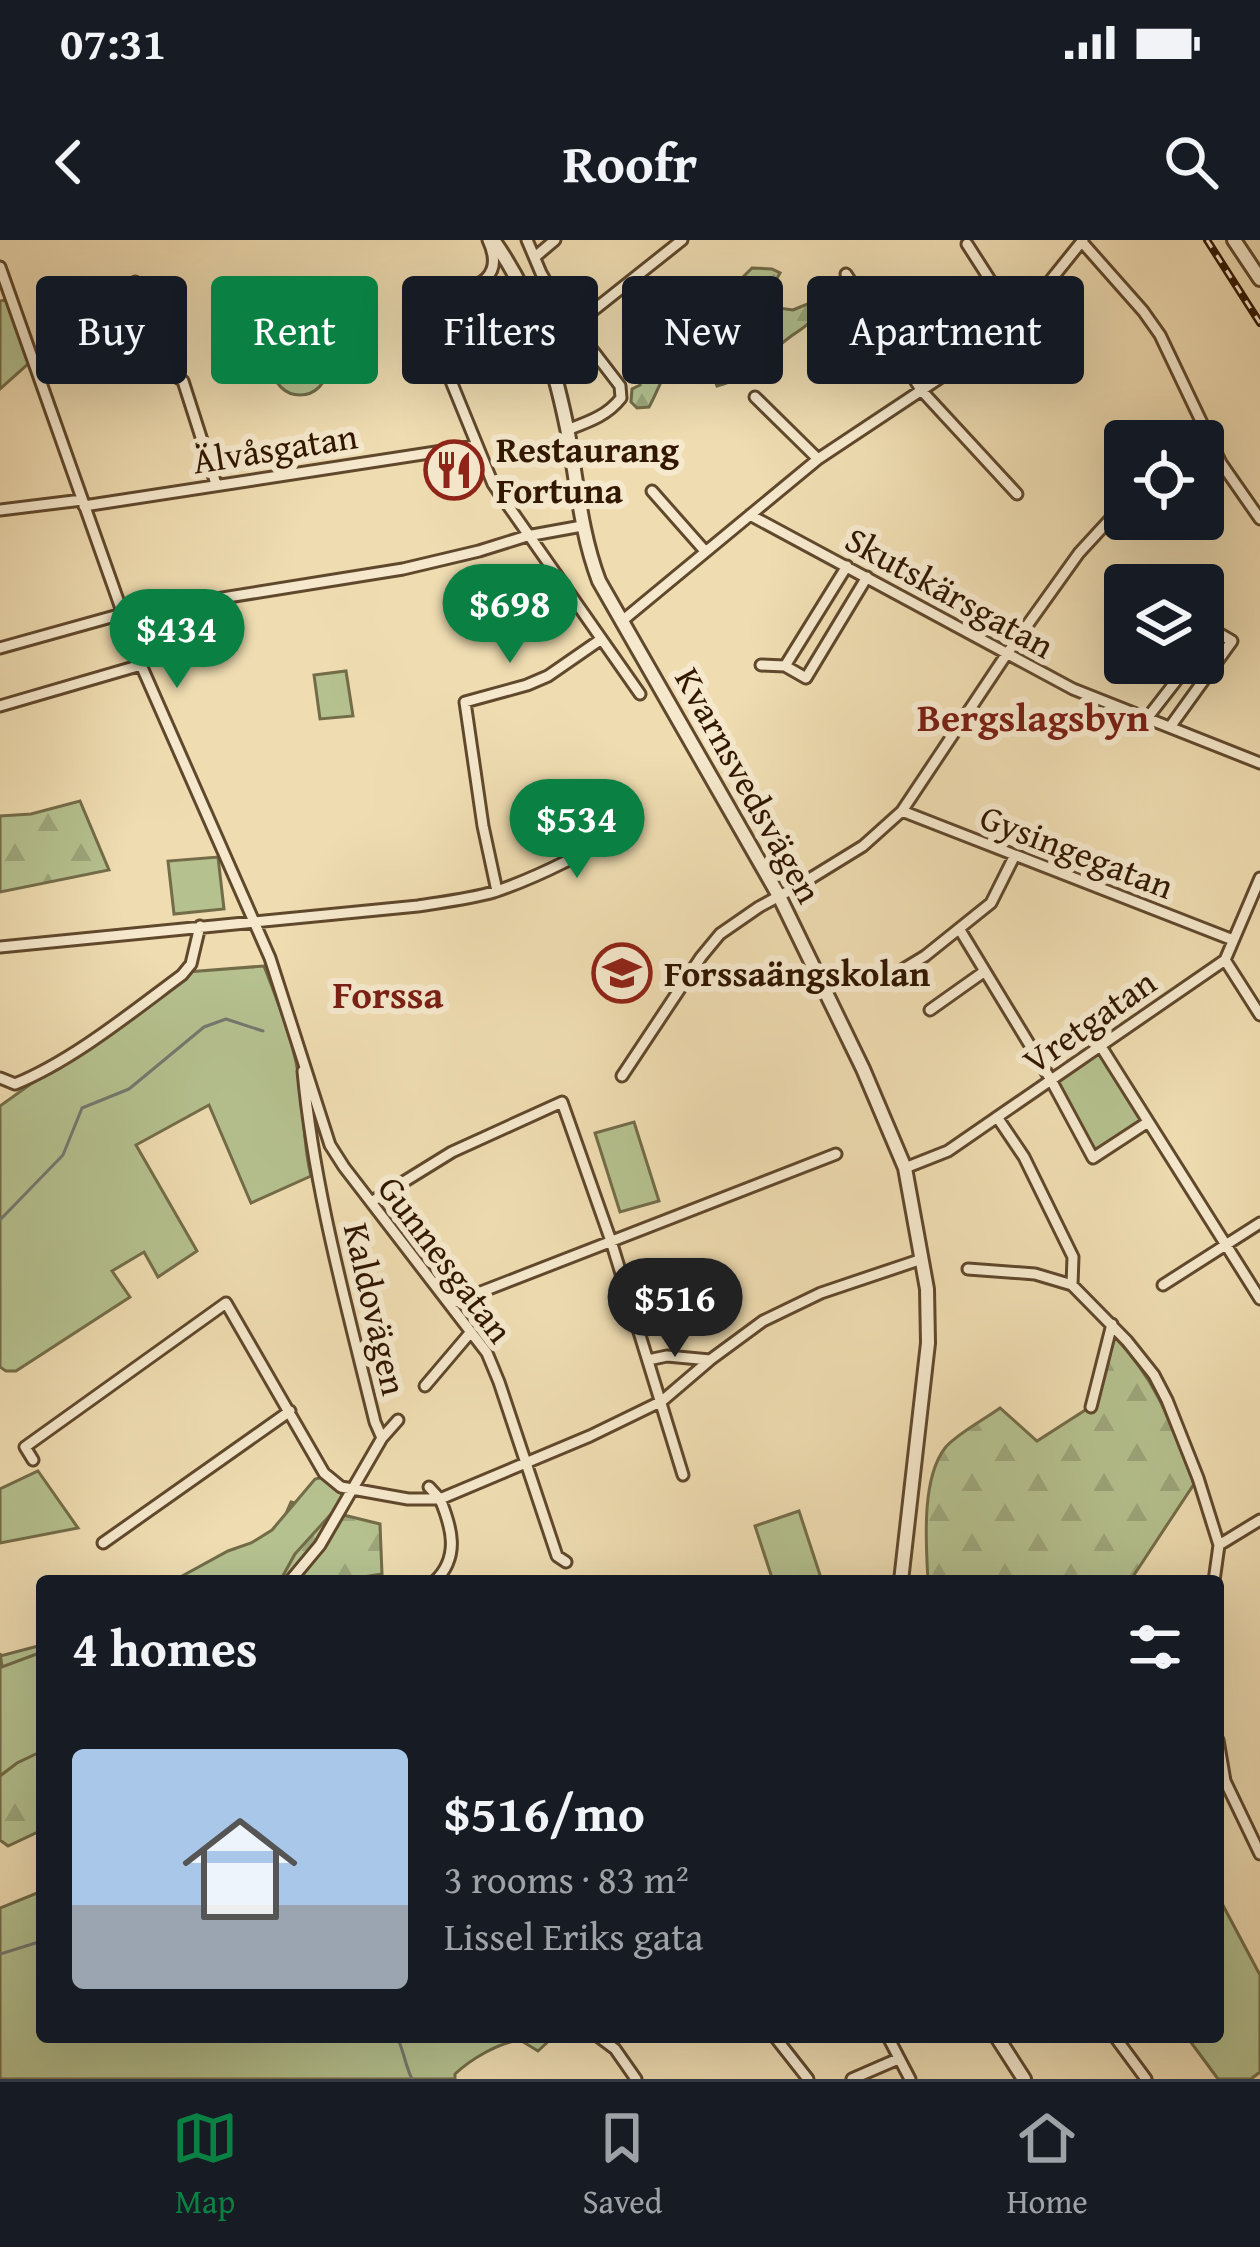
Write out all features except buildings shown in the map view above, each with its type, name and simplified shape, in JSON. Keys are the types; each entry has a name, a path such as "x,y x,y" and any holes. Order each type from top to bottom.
{"street":[{"path":"490,240 495,256 483,283 448,293 417,284 493,484 640,694"},
{"name":"Kvarnsvedsvägen","path":"490,240 512,268 550,357 582,526 599,581 779,896 905,1168 927,1289 928,1343 903,1575"},
{"path":"527,240 544,276"},
{"path":"535,257 555,240"},
{"path":"598,307 682,240"},
{"path":"1234,240 1257,269"},
{"path":"1054,276 1082,241 1144,310 1160,335 1197,420"},
{"path":"967,244 988,276"},
{"path":"0,267 141,665 255,921 301,1048"},
{"path":"846,274 922,391 1017,494"},
{"path":"567,430 593,421 621,398 618,381 598,355"},
{"path":"184,384 216,484"},
{"path":"622,621 818,459 932,384"},
{"path":"755,397 818,459"},
{"name":"Älvåsgatan","path":"0,510 82,503 475,446"},
{"path":"1224,467 1260,519"},
{"path":"652,491 705,551"},
{"name":"Skutskärsgatan","path":"750,515 1073,689 1260,763"},
{"path":"0,649 122,614 403,569 582,526"},
{"path":"622,1076 720,934 862,846 902,812 1006,655 1104,526"},
{"path":"785,665 847,566"},
{"path":"761,665 785,665 806,678 867,577"},
{"path":"497,891 465,702 548,676 600,640"},
{"path":"0,706 141,665"},
{"path":"1148,717 1174,684"},
{"path":"1169,727 1200,684"},
{"name":"Gysingegatan","path":"902,812 1233,940"},
{"path":"0,947 418,906 497,891 587,852 634,825"},
{"path":"897,973 926,956 991,903 1014,857"},
{"path":"1260,878 1225,960 1260,1015"},
{"path":"0,1078 15,1084 30,1078 182,975 190,964 200,926"},
{"path":"960,930 1093,1158 1148,1122"},
{"name":"Vretgatan","path":"905,1168 948,1150 1225,960"},
{"path":"930,1010 985,971"},
{"path":"1100,1045 1260,1299"},
{"name":"Gunnesgatan","path":"301,1048 322,1125 344,1168 487,1353 557,1556 566,1562"},
{"name":"Kaldovägen","path":"301,1048 317,1177 382,1438"},
{"path":"371,1202 452,1152 562,1102 683,1474"},
{"path":"997,1117 1033,1173 1073,1257 1072,1286"},
{"path":"450,1304 836,1154"},
{"path":"1163,1285 1260,1223"},
{"path":"33,1460 25,1447 226,1304 324,1473 341,1487 408,1499 440,1499 662,1401 764,1321 821,1293 922,1259"},
{"path":"968,1269 1035,1274 1072,1286 1112,1324 1154,1375 1198,1478 1219,1545 1215,1575"},
{"path":"1090,1407 1112,1324"},
{"name":"Kaldovägen","path":"425,1386 470,1333"},
{"path":"648,1360 667,1356 710,1360"},
{"path":"103,1543 290,1411"},
{"name":"Kaldovägen","path":"295,1575 320,1544 382,1438 398,1420"},
{"path":"429,1486 440,1499 452,1535 452,1556 441,1575"},
{"path":"1219,1545 1260,1520"},
{"path":"1224,1787 1260,1854"},
{"path":"607,2043 636,2079"},
{"path":"780,2043 808,2079"},
{"path":"891,2043 910,2079"},
{"path":"1001,2043 1024,2079"},
{"path":"1118,2043 1145,2079"},
{"path":"852,2079 898,2059"}],"green space":[{"path":"752,268 780,273 778,276 744,276"},
{"path":"7,300 29,363 0,389 0,301"},
{"path":"807,304 807,324 783,342 783,309"},
{"path":"279,384 321,384 300,395"},
{"path":"660,384 649,407 637,408 631,402 632,389"},
{"path":"346,671 353,716 320,719 314,675"},
{"path":"80,801 109,870 0,892 0,816 31,814"},
{"path":"218,857 224,909 174,914 168,861"},
{"path":"264,966 295,1059 311,1176 251,1203 209,1105 136,1145 197,1251 158,1277 144,1252 112,1271 130,1297 16,1371 6,1371 0,1367 0,1106 187,972"},
{"path":"1100,1045 1148,1122 1093,1158 1051,1080"},
{"path":"634,1122 659,1201 620,1212 595,1133"},
{"path":"1113,1335 1153,1387 1194,1484 1134,1575 928,1575 929,1494 945,1448 1000,1408 1037,1441 1090,1407"},
{"path":"38,1471 78,1528 0,1543 0,1489"},
{"path":"324,1477 343,1494 341,1503 295,1554 283,1575 184,1575 272,1530 315,1479"},
{"path":"291,1502 380,1524 382,1574 199,1575 279,1530"},
{"path":"799,1511 820,1575 771,1575 755,1526"},
{"path":"36,1647 36,1833 8,1846 0,1840 0,1656"},
{"path":"0,1653 2,1667 36,1654 36,1754 0,1776"},
{"path":"36,1893 36,2043 510,2043 477,2057 455,2079 0,2079 0,1908"},
{"path":"1224,1907 1260,1975 1260,2072 1251,2079 1218,2079 1191,2043 1224,2043"}],"waterway":[{"path":"0,1220 63,1155 82,1108 129,1089 204,1027 226,1019 263,1031"},
{"path":"0,1954 36,1943"},
{"path":"399,2043 412,2079"}],"railway":[{"path":"1207,240 1260,323"}],"place":[{"name":"Restaurang Fortuna","path":"454,470"},
{"name":"Forssaängskolan","path":"622,973"}],"district":[{"name":"Bergslagsbyn","path":"1033,717"},
{"name":"Forssa","path":"388,994"}]}
